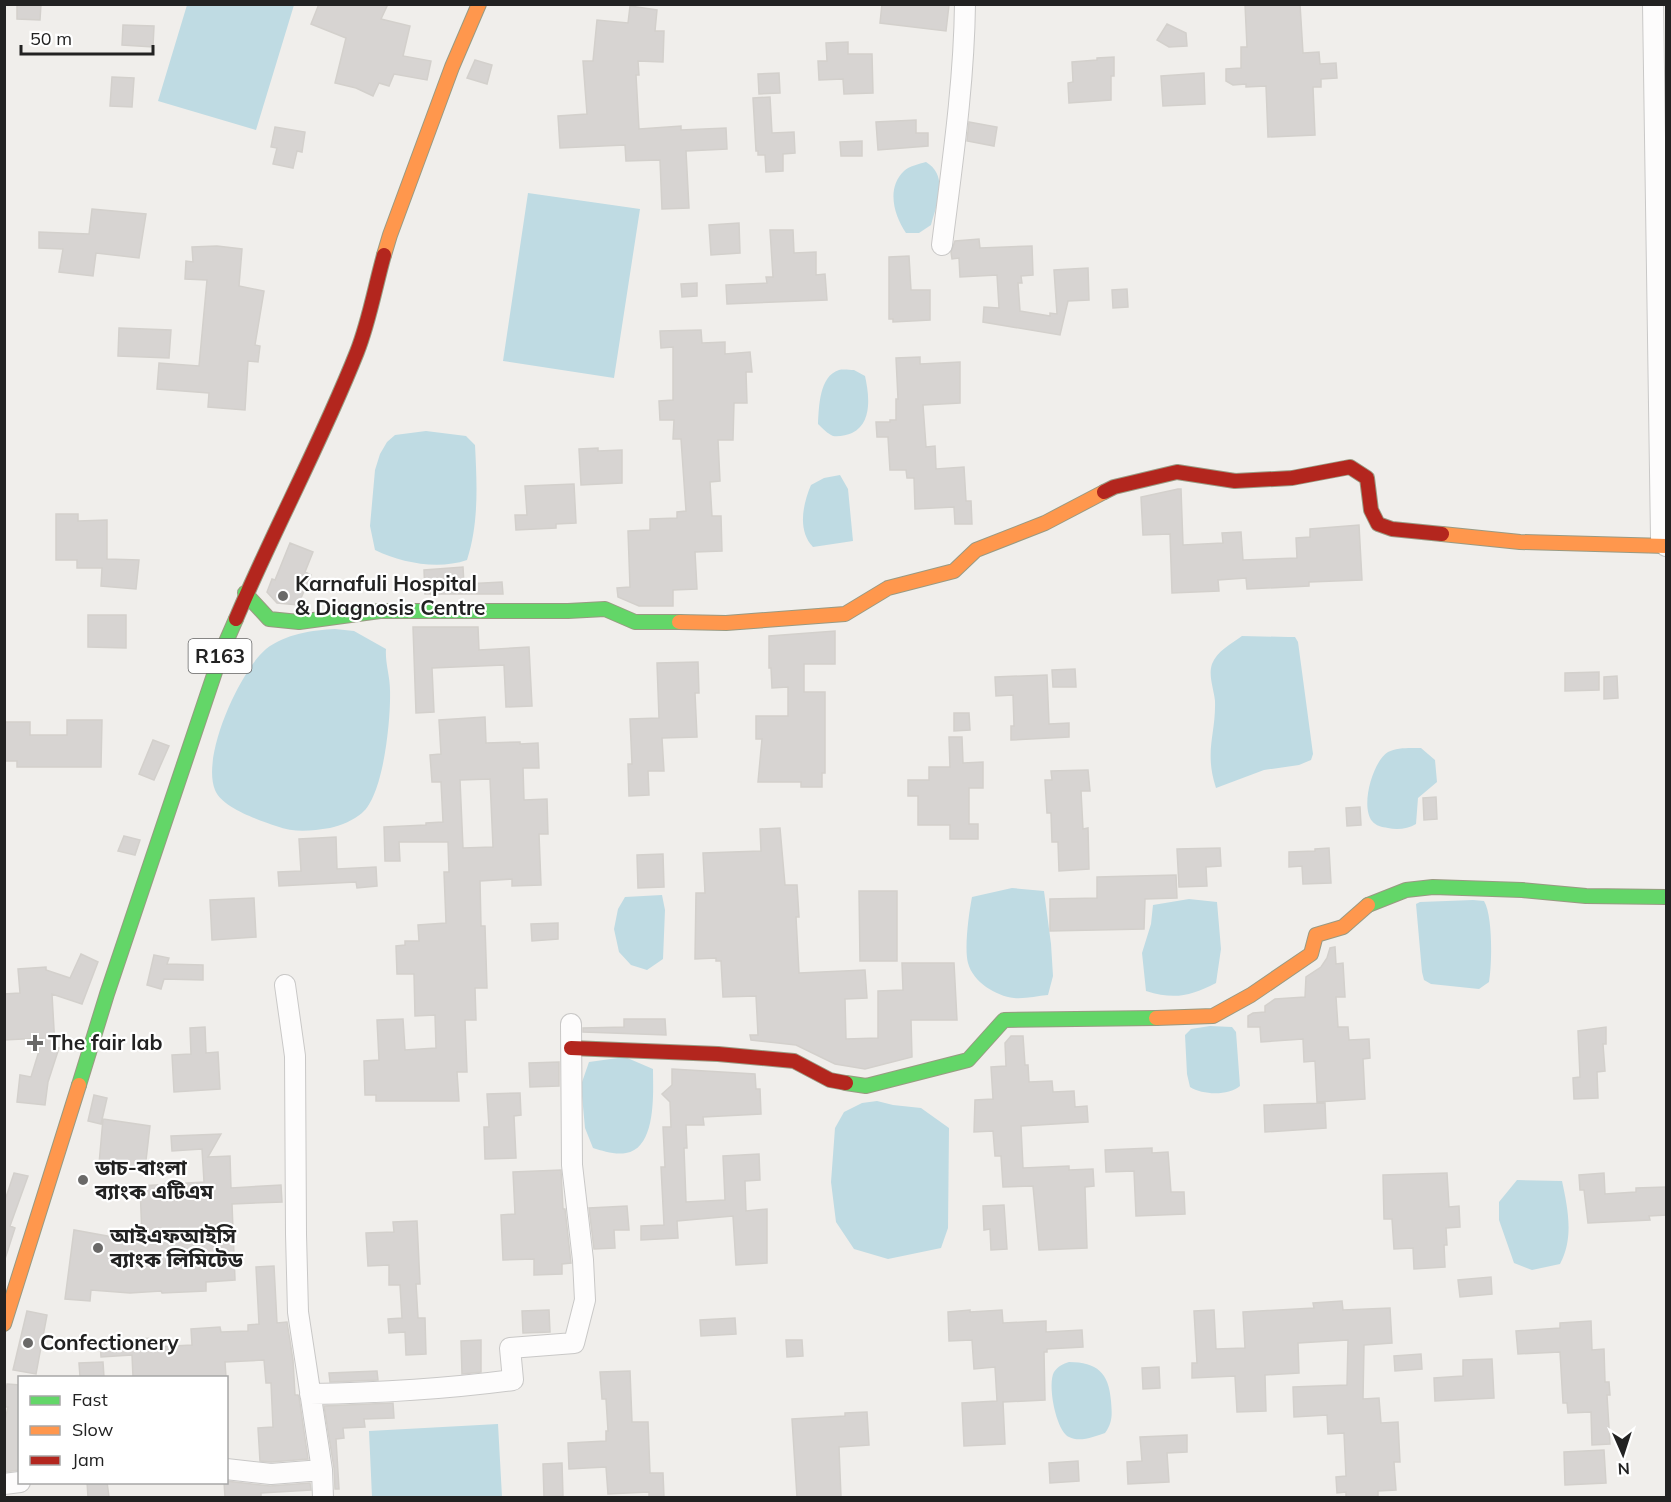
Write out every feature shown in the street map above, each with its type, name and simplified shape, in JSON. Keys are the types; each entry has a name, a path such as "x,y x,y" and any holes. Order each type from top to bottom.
{"street":[{"name":"R163","path":"4,1324 107,994 222,651 245,593 307,467 358,350 390,235 452,67 479,4"},
{"path":"942,245 956,137 965,34 965,4"},
{"path":"1653,4 1661,538 1666,546"},
{"path":"245,593 269,619 299,622 380,611 605,609 635,622 726,623 845,614 888,588 954,571 976,550 1045,523 1114,487 1177,472 1235,481 1292,478 1350,467 1367,478 1371,496 1371,515 1378,524 1392,529 1520,542 1666,546"},
{"path":"571,1048 717,1054 794,1061 830,1080 866,1086 968,1060 1004,1020 1213,1016 1311,954 1316,934 1343,927 1369,904 1406,890 1433,887 1522,890 1586,896 1666,897"},
{"path":"285,985 295,1056 298,1312 322,1470 323,1497"},
{"path":"310,1394 378,1393 470,1386 513,1380 510,1348 574,1343 585,1300 583,1260 572,1165 571,1024"},
{"path":"228,1469 271,1474 322,1470"}],"water":[{"path":"187,5 294,5 256,130 158,101"},
{"path":"926,162 933,168 939,182 936,208 931,225 919,233 906,233 895,210 895,185 906,169"},
{"path":"528,193 640,209 614,378 503,361"},
{"path":"854,370 865,376 868,391 866,415 859,428 852,433 833,436 818,424 821,393 832,373"},
{"path":"426,431 466,436 475,445 477,489 474,532 467,560 456,563 420,564 375,550 370,526 375,470 380,454 387,442 395,435"},
{"path":"840,475 848,489 853,541 813,547 803,525 808,492 811,485 824,478"},
{"path":"335,629 354,631 386,649 390,685 387,736 381,773 370,804 351,820 334,827 316,830 283,828 233,808 215,790 212,775 213,757 226,715 245,676 256,660 274,644 290,636"},
{"path":"1242,636 1295,637 1298,642 1313,754 1311,760 1299,765 1264,770 1216,788 1211,764 1215,701 1211,669 1214,659"},
{"path":"1421,748 1435,760 1437,782 1418,798 1416,824 1391,829 1375,824 1367,805 1370,784 1377,764 1392,750"},
{"path":"1012,888 1044,891 1053,976 1048,995 1027,998 1007,997 980,982 968,963 968,921 972,897"},
{"path":"662,895 665,910 663,959 647,970 631,965 619,952 614,929 618,909 625,897"},
{"path":"1189,899 1217,902 1221,949 1216,983 1190,994 1174,996 1146,991 1142,953 1151,924 1153,905"},
{"path":"1484,901 1489,917 1491,964 1489,982 1479,989 1431,984 1424,980 1422,972 1416,904"},
{"path":"1210,1026 1232,1027 1236,1032 1240,1086 1229,1092 1208,1093 1190,1087 1185,1035 1191,1029"},
{"path":"625,1057 653,1069 653,1104 648,1130 643,1141 636,1149 626,1153 613,1153 593,1148 585,1128 581,1085 589,1062"},
{"path":"877,1101 921,1108 949,1128 948,1228 941,1248 888,1259 854,1249 836,1222 831,1182 835,1128 844,1112 862,1103"},
{"path":"1517,1180 1562,1181 1568,1213 1568,1234 1560,1264 1532,1270 1514,1263 1499,1220 1499,1202"},
{"path":"1069,1362 1094,1367 1100,1371 1108,1383 1112,1410 1111,1421 1105,1433 1073,1439 1064,1433 1060,1426 1052,1396 1052,1378 1057,1368"},
{"path":"498,1424 502,1497 372,1497 369,1431"}],"building":[{"path":"17,4 41,4 40,20 17,19"},
{"path":"319,4 388,4 381,19 410,26 403,56 431,61 427,80 394,74 389,86 379,83 373,96 356,88 335,83 346,38 311,24"},
{"path":"882,4 949,5 946,31 880,23"},
{"path":"1245,4 1300,4 1303,53 1319,52 1320,64 1336,63 1337,78 1321,79 1321,87 1313,87 1315,135 1268,137 1266,86 1246,87 1246,84 1233,85 1226,81 1226,69 1241,68 1241,47 1247,47"},
{"path":"630,6 657,10 655,31 664,31 663,62 638,61 639,75 636,75 639,129 681,126 681,130 726,128 727,149 686,151 689,208 662,209 660,160 626,161 625,145 560,148 558,116 587,114 583,61 593,61 597,20 628,23"},
{"path":"1167,24 1186,33 1187,46 1169,47 1157,40"},
{"path":"123,25 154,26 153,47 122,45"},
{"path":"848,42 848,54 872,54 873,93 844,94 843,79 819,80 818,61 827,61 826,43"},
{"path":"1114,57 1111,100 1069,103 1068,83 1073,82 1072,62"},
{"path":"475,60 492,65 487,84 467,78"},
{"path":"779,73 780,93 759,94 758,74"},
{"path":"1204,73 1205,104 1163,106 1161,76"},
{"path":"112,77 134,78 132,107 110,106"},
{"path":"770,97 772,133 794,132 795,153 783,154 783,171 766,172 765,155 758,155 756,151 753,98"},
{"path":"916,120 916,133 928,133 928,146 878,150 876,122"},
{"path":"969,122 997,127 994,146 967,141"},
{"path":"275,127 305,132 302,152 297,151 293,168 273,164 277,148 271,147"},
{"path":"862,141 862,156 841,156 840,142"},
{"path":"92,209 146,214 139,258 96,253 93,276 59,272 63,249 39,248 39,232 89,234"},
{"path":"739,223 740,253 711,255 709,225"},
{"path":"770,230 793,230 794,253 816,252 816,275 825,274 827,300 727,304 726,285 767,283 766,277 773,277"},
{"path":"979,239 980,248 1032,246 1033,275 1021,276 1022,283 1018,283 1020,311 1050,316 1050,313 1057,314 1054,270 1088,268 1089,300 1068,301 1060,335 983,322 984,307 999,308 997,275 960,277 959,258 952,259 951,252 955,241"},
{"path":"217,246 242,249 239,286 264,291 255,345 260,346 258,362 248,361 245,410 208,407 209,393 157,389 159,363 199,366 207,280 185,279 186,261 193,262 192,247"},
{"path":"909,256 911,290 930,290 930,320 893,322 893,319 889,319 889,257"},
{"path":"697,283 697,296 682,297 681,284"},
{"path":"1127,289 1128,307 1113,308 1112,290"},
{"path":"119,328 171,330 169,358 118,356"},
{"path":"701,330 702,343 725,342 725,354 750,352 752,372 746,372 747,403 734,403 733,440 718,440 720,481 710,482 712,516 721,516 722,551 695,552 697,589 673,590 673,606 639,606 618,597 617,588 630,587 628,531 650,530 650,519 677,518 677,512 686,511 681,439 673,439 674,420 660,420 659,401 673,400 673,347 661,348 660,331"},
{"path":"920,357 920,364 960,362 960,403 923,405 926,447 935,446 936,469 964,467 966,501 971,501 972,524 955,524 954,507 915,509 914,478 907,478 906,470 890,470 888,437 877,437 876,422 896,420 896,399 898,399 896,358"},
{"path":"598,448 598,451 622,450 622,483 581,485 579,449"},
{"path":"574,484 576,523 556,524 556,528 516,530 515,515 527,515 525,486"},
{"path":"1181,489 1183,545 1223,543 1222,533 1241,532 1243,560 1297,558 1296,538 1310,537 1310,529 1359,525 1362,580 1309,582 1309,586 1247,589 1246,578 1218,580 1219,591 1172,593 1170,534 1143,535 1141,497"},
{"path":"56,514 78,514 78,521 107,520 107,559 139,560 136,589 101,586 102,568 77,568 77,560 56,560"},
{"path":"290,543 313,552 305,572 311,575 298,605 277,603 267,592 272,579 275,580"},
{"path":"463,567 464,584 502,582 503,594 425,594 424,570"},
{"path":"88,615 126,615 126,648 88,647"},
{"path":"413,627 478,627 479,650 529,647 532,706 506,707 504,665 432,668 434,712 416,713"},
{"path":"835,631 835,664 804,664 804,692 825,692 825,773 822,773 822,787 801,787 801,782 758,782 762,739 756,739 756,716 788,716 788,687 772,688 771,668 769,668 769,636"},
{"path":"698,662 699,693 695,693 697,737 662,738 664,771 648,771 649,795 629,796 628,764 632,764 630,719 659,718 657,663"},
{"path":"1075,669 1076,687 1053,687 1052,670"},
{"path":"1599,672 1599,690 1565,691 1565,673"},
{"path":"1047,675 1049,724 1069,723 1069,737 1011,740 1011,726 1014,726 1013,695 996,696 995,677"},
{"path":"1617,676 1618,698 1604,699 1604,677"},
{"path":"954,713 969,713 970,730 954,731"},
{"path":"485,717 486,743 538,743 539,768 523,768 524,800 547,799 548,834 539,834 541,885 512,886 512,879 480,881 481,926 485,926 487,988 475,988 476,1020 465,1020 467,1072 457,1072 459,1101 376,1101 376,1095 365,1095 364,1061 379,1060 377,1020 403,1019 405,1050 436,1048 435,1015 415,1016 414,974 397,974 396,946 405,945 405,941 419,941 418,925 446,923 444,872 449,872 448,842 399,842 400,861 385,861 384,827 443,822 441,782 432,782 430,755 441,754 439,720","holes":["490,779 493,847 463,848 460,780"]},
{"path":"67,720 102,720 101,767 17,767 17,761 4,761 4,722 30,722 30,735 67,735"},
{"path":"949,737 962,737 963,763 983,762 983,788 969,788 969,824 978,824 978,839 950,839 950,825 918,825 918,796 908,796 908,780 929,780 929,767 950,767"},
{"path":"153,740 169,746 154,780 139,774"},
{"path":"1088,770 1090,791 1081,791 1083,829 1088,828 1089,869 1059,871 1058,842 1052,842 1051,813 1047,813 1045,780 1052,780 1051,771"},
{"path":"1436,797 1437,819 1424,820 1423,798"},
{"path":"1360,807 1361,825 1347,826 1346,808"},
{"path":"780,828 785,885 797,885 799,973 865,970 867,998 845,999 846,1039 878,1038 878,991 903,990 902,963 954,963 957,1020 911,1020 912,1057 865,1069 835,1064 796,1045 751,1040 750,1035 758,1035 756,996 723,997 721,961 716,961 716,958 695,959 696,893 705,893 703,853 761,851 760,829"},
{"path":"124,836 140,840 135,855 118,851"},
{"path":"336,837 337,869 376,867 377,886 357,888 356,882 279,886 278,872 301,871 299,839"},
{"path":"1220,848 1221,866 1206,867 1207,886 1179,887 1177,849"},
{"path":"1329,848 1331,883 1303,884 1302,866 1289,867 1289,852"},
{"path":"663,854 664,887 638,888 637,855"},
{"path":"1176,875 1177,898 1145,899 1144,929 1050,931 1050,899 1097,898 1097,877"},
{"path":"859,891 897,891 897,961 860,961"},
{"path":"254,898 256,937 212,940 210,900"},
{"path":"558,923 558,939 532,941 531,924"},
{"path":"1335,947 1336,964 1343,963 1345,997 1336,997 1338,1027 1348,1027 1349,1040 1369,1039 1370,1058 1363,1059 1365,1099 1317,1102 1315,1061 1304,1062 1303,1039 1261,1042 1260,1027 1248,1027 1248,1016 1265,1012 1265,1006 1275,999 1305,997 1306,977 1321,967 1330,948"},
{"path":"81,954 98,962 82,1004 52,994 55,1047 59,1048 48,1082 45,1105 17,1102 20,1075 31,1077 43,1038 4,1040 4,994 20,993 18,969 46,967 46,970 70,978"},
{"path":"154,955 169,958 167,964 203,965 203,980 164,979 161,989 147,985"},
{"path":"624,1019 665,1019 666,1035 583,1032 583,1028 624,1027"},
{"path":"205,1027 206,1053 218,1052 220,1089 174,1092 172,1055 191,1054 190,1028"},
{"path":"1606,1027 1606,1044 1603,1044 1605,1071 1597,1072 1598,1098 1574,1099 1573,1078 1580,1077 1578,1031"},
{"path":"1011,1036 1023,1036 1029,1082 1052,1081 1053,1092 1074,1091 1075,1107 1087,1106 1088,1122 1021,1126 1023,1168 1069,1166 1069,1170 1093,1169 1094,1186 1085,1187 1087,1248 1039,1250 1033,1186 1003,1187 1001,1156 995,1156 993,1131 974,1132 975,1100 993,1099 991,1067 1006,1066 1005,1043"},
{"path":"559,1062 559,1086 530,1087 529,1063"},
{"path":"672,1069 755,1074 756,1089 760,1089 761,1114 703,1117 704,1125 686,1125 687,1148 684,1148 686,1202 725,1200 723,1156 759,1154 760,1180 745,1181 746,1211 767,1209 767,1263 736,1265 733,1216 677,1221 678,1238 641,1240 641,1226 664,1225 661,1167 665,1167 663,1127 671,1127 670,1102 662,1094 672,1085"},
{"path":"520,1093 521,1115 514,1116 516,1158 485,1159 484,1127 489,1127 487,1094"},
{"path":"94,1095 107,1098 101,1124 88,1121"},
{"path":"1325,1103 1326,1128 1265,1132 1264,1105"},
{"path":"103,1119 150,1126 145,1169 99,1164"},
{"path":"221,1134 208,1157 230,1156 231,1188 281,1185 282,1202 232,1204 235,1280 206,1282 206,1291 130,1293 91,1290 90,1301 65,1299 74,1230 135,1241 135,1237 142,1237 140,1186 204,1182 202,1149 172,1151 171,1136"},
{"path":"1152,1148 1152,1153 1168,1152 1171,1192 1184,1192 1185,1214 1136,1216 1134,1171 1106,1172 1105,1150"},
{"path":"561,1170 563,1209 565,1209 571,1263 562,1264 562,1274 534,1275 534,1259 503,1260 501,1215 515,1214 513,1172"},
{"path":"14,1173 28,1176 10,1226 15,1228 4,1262 4,1203"},
{"path":"1447,1173 1449,1207 1459,1206 1460,1227 1446,1228 1445,1267 1414,1269 1413,1248 1394,1249 1392,1219 1384,1219 1383,1175"},
{"path":"1604,1173 1605,1194 1636,1192 1636,1188 1666,1187 1666,1215 1649,1216 1650,1220 1588,1223 1584,1190 1580,1190 1579,1175"},
{"path":"1004,1205 1007,1249 991,1250 990,1229 984,1230 983,1206"},
{"path":"627,1206 629,1230 614,1230 615,1248 594,1249 589,1208"},
{"path":"417,1221 420,1284 416,1284 418,1318 425,1318 426,1354 406,1355 405,1332 389,1333 388,1319 402,1318 400,1285 389,1285 389,1265 368,1266 366,1233 394,1232 393,1222"},
{"path":"274,1266 277,1323 287,1322 293,1360 295,1395 299,1397 308,1459 260,1461 258,1428 273,1427 271,1383 266,1383 264,1360 225,1362 226,1376 133,1376 132,1355 101,1357 100,1341 154,1338 155,1347 192,1345 191,1329 220,1327 221,1332 248,1331 248,1325 259,1324 256,1267"},
{"path":"1491,1277 1492,1294 1460,1297 1458,1280"},
{"path":"1342,1301 1343,1310 1390,1308 1392,1343 1364,1345 1363,1399 1379,1398 1381,1423 1398,1422 1400,1462 1394,1462 1396,1490 1378,1491 1378,1497 1346,1497 1346,1492 1337,1493 1336,1477 1346,1476 1344,1433 1328,1434 1327,1415 1294,1417 1293,1387 1347,1385 1348,1340 1298,1343 1299,1373 1265,1375 1266,1411 1237,1412 1235,1376 1192,1378 1192,1363 1197,1363 1194,1311 1214,1310 1216,1349 1245,1348 1243,1312 1314,1308 1313,1303"},
{"path":"549,1310 550,1332 523,1333 522,1311"},
{"path":"970,1310 970,1312 1002,1310 1003,1323 1046,1321 1046,1332 1082,1330 1083,1347 1047,1349 1047,1352 1044,1352 1045,1400 1003,1402 1005,1444 964,1446 962,1403 997,1401 995,1367 974,1369 972,1340 949,1341 948,1312"},
{"path":"27,1311 47,1315 36,1374 13,1370"},
{"path":"735,1318 736,1334 701,1336 700,1320"},
{"path":"1591,1321 1592,1350 1604,1349 1605,1382 1609,1382 1610,1395 1607,1395 1610,1444 1592,1445 1591,1412 1568,1413 1567,1403 1563,1403 1560,1352 1518,1354 1516,1331 1560,1328 1560,1323"},
{"path":"481,1340 481,1372 462,1374 461,1341"},
{"path":"786,1340 802,1340 803,1356 787,1357"},
{"path":"1421,1354 1422,1369 1395,1371 1394,1356"},
{"path":"1492,1359 1494,1398 1435,1401 1434,1378 1463,1376 1463,1360"},
{"path":"103,1362 104,1376 80,1376 79,1363"},
{"path":"1159,1367 1160,1388 1143,1389 1142,1368"},
{"path":"377,1371 378,1380 330,1382 329,1373"},
{"path":"630,1371 632,1422 648,1422 650,1473 663,1473 664,1497 649,1497 649,1492 608,1494 606,1467 569,1469 568,1443 606,1441 606,1431 608,1431 606,1399 602,1399 600,1372"},
{"path":"7,1384 18,1385 18,1470 4,1472 4,1424 8,1407 4,1407"},
{"path":"393,1403 394,1418 364,1419 365,1427 343,1428 344,1438 336,1439 339,1489 335,1489 324,1406"},
{"path":"867,1412 869,1445 839,1447 841,1497 797,1497 792,1419 845,1416 845,1413"},
{"path":"1187,1435 1187,1452 1167,1453 1169,1482 1128,1484 1127,1462 1142,1461 1140,1437"},
{"path":"1604,1450 1606,1483 1565,1485 1564,1452"},
{"path":"1078,1461 1079,1481 1050,1483 1049,1463"},
{"path":"562,1463 563,1496 544,1497 543,1464"},
{"path":"228,1481 270,1486 310,1483 311,1490 261,1493 261,1497 225,1497 224,1484 228,1484"},
{"path":"87,1484 107,1484 109,1497 88,1497"}],"traffic: fast":[{"path":"245,593 269,619 299,622 380,611 605,609 635,622 679,622"},
{"path":"79,1085 107,994 222,651 236,619"},
{"path":"1368,905 1406,890 1433,887 1522,890 1586,896 1666,897"},
{"path":"846,1083 866,1086 968,1060 1004,1020 1156,1018"}],"traffic: slow":[{"path":"384,255 452,67 479,4"},
{"path":"679,622 726,623 845,614 888,588 954,571 976,550 1045,523 1104,492"},
{"path":"1442,534 1520,542 1666,546"},
{"path":"1156,1018 1213,1016 1251,995 1311,954 1316,935 1343,927 1368,905"},
{"path":"4,1324 79,1085"}],"traffic: jam":[{"path":"236,619 357,352 384,255"},
{"path":"1104,492 1114,487 1177,472 1235,481 1292,478 1350,467 1367,478 1371,510 1378,524 1392,529 1442,534"},
{"path":"571,1048 718,1054 794,1061 830,1080 846,1083"}],"place":[{"name":"Karnafuli Hospital & Diagnosis Centre","path":"283,596"},
{"name":"The fair lab","path":"35,1043"},
{"name":"ডাচ-বাংলা ব্যাংক এটিএম","path":"83,1180"},
{"name":"আইএফআইসি ব্যাংক লিমিটেড","path":"98,1248"},
{"name":"Confectionery","path":"28,1343"}]}
